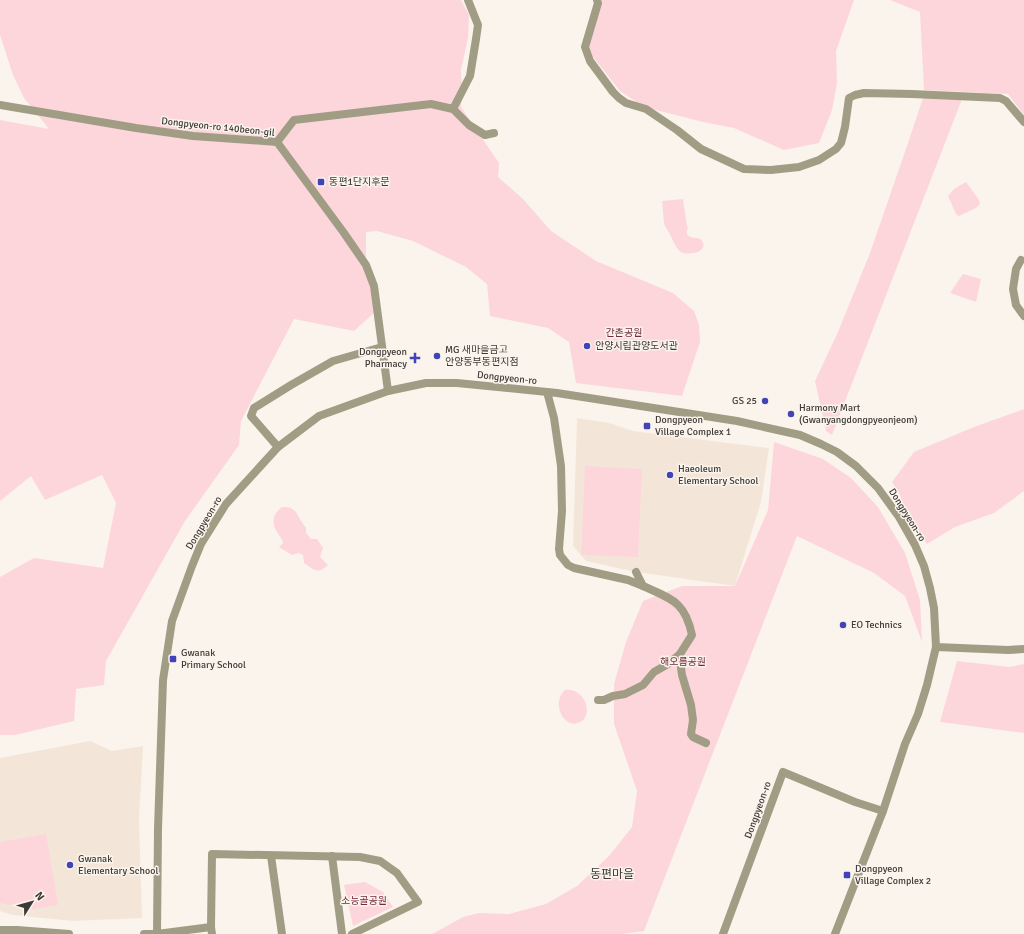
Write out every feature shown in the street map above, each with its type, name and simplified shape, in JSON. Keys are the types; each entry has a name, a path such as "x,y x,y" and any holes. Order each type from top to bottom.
{"street":[{"path":"453,109 470,76 478,25 468,0"},
{"path":"597,0 598,2 585,47 590,62 613,92 626,103 646,109 677,130 701,149 744,168 771,170 799,167 819,160 836,149 841,143 849,98 864,93 1000,98 1006,101 1024,122"},
{"path":"277,142 294,120 431,104 453,109 469,125 485,135 494,133"},
{"name":"Dongpyeon-ro 140beon-gil","path":"0,105 186,135 277,142 366,265 374,286 388,391"},
{"path":"1021,260 1016,270 1013,289 1016,305 1024,316"},
{"path":"278,447 251,416 254,408 332,361 382,347"},
{"name":"Dongpyeon-ro","path":"157,934 162,688 172,621 201,544 226,504 278,447 318,416 388,391 426,383 457,383 547,392 737,421 800,435 837,452 856,466 878,488 899,517 924,566 934,608 936,647 918,714 905,744 882,811 835,934"},
{"path":"547,392 554,418 561,466 562,511 559,544 560,555 568,565 574,568 628,580 664,595 674,601 682,608 690,623 692,635 680,654 674,660 654,672 643,685 624,694 613,696 604,700 598,700"},
{"path":"636,572 643,586"},
{"path":"936,647 1008,650 1024,649"},
{"path":"680,654 682,675 691,705 693,720 691,734 692,737 706,743"},
{"name":"Dongpyeon-ro","path":"723,934 782,772 855,802 882,811"},
{"path":"144,934 212,930 212,854 360,857 380,861 397,873 418,902 352,934"},
{"path":"271,856 282,934"},
{"path":"332,856 342,934"},
{"path":"0,930 69,934"}],"shaded area":[{"name":"Haeoleum Elementary School","path":"577,418 609,423 633,431 769,448 761,502 735,586 636,572 586,561 573,546"},
{"name":"Gwanak Elementary School","path":"90,741 112,751 143,746 139,820 142,918 73,921 13,915 0,911 0,758"}],"green space":[{"name":"간촌공원","path":"0,0 461,0 469,15 468,38 461,70 461,107 499,163 498,177 523,199 551,231 596,261 673,293 694,311 699,325 700,342 682,396 576,383 569,342 548,328 490,316 487,284 466,267 413,241 377,231 366,232 366,266 376,311 354,331 294,319 241,421 239,445 185,521 106,661 104,685 76,689 74,721 15,735 0,735 0,577 34,558 103,568 116,503 102,475 45,500 31,476 0,501 0,120 49,129 24,98 13,75 0,35"},
{"path":"602,0 854,0 836,51 837,83 832,110 819,143 784,150 734,128 703,122 644,107 620,91 589,52 589,40"},
{"path":"890,0 1024,0 1024,115 1008,94 924,90 920,12"},
{"path":"923,98 962,99 832,435 826,431 815,381 838,332 870,253"},
{"path":"966,182 979,200 980,204 976,208 959,216 956,214 948,196 954,189"},
{"path":"683,199 688,227 687,234 691,237 701,239 703,245 701,250 689,254 679,250 664,223 662,201"},
{"path":"963,274 981,279 976,302 950,293"},
{"path":"1024,409 1024,491 994,513 955,527 927,544 904,507 900,495 892,482 914,452 974,427"},
{"name":"해오름공원","path":"774,442 823,459 851,478 878,507 905,553 920,600 922,642 905,596 874,573 797,536 644,931 621,934 432,934 463,917 479,913 509,914 546,904 577,886 609,856 632,827 637,791 614,724 614,684 626,642 643,601 682,586 735,586 768,510"},
{"path":"585,466 642,469 638,557 581,555"},
{"path":"282,507 291,508 296,512 306,528 306,533 311,539 317,539 323,548 320,557 328,565 321,570 318,571 304,563 303,555 299,553 292,555 279,547 283,543 275,529 274,518 279,509"},
{"path":"957,661 1010,667 1024,664 1024,733 940,722"},
{"path":"565,690 572,690 578,693 586,704 586,715 583,720 578,723 573,724 568,722 561,713 559,701"},
{"path":"46,834 58,905 34,909 0,903 0,842"},
{"name":"소능골공원","path":"365,882 383,892 393,907 353,926 344,885"}],"place":[{"name":"동편1단지후문","path":"321,182"},
{"name":"안양시립관양도서관","path":"587,346"},
{"name":"MG 새마을금고 안양동부동편지점","path":"437,356"},
{"name":"Dongpyeon Pharmacy","path":"415,358"},
{"name":"GS 25","path":"765,401"},
{"name":"Harmony Mart (Gwanyangdongpyeonjeom)","path":"791,414"},
{"name":"Dongpyeon Village Complex 1","path":"647,426"},
{"name":"Haeoleum Elementary School","path":"670,475"},
{"name":"EO Technics","path":"843,625"},
{"name":"Gwanak Primary School","path":"173,659"},
{"name":"Gwanak Elementary School","path":"70,865"},
{"name":"Dongpyeon Village Complex 2","path":"847,875"}],"district":[{"name":"동편마을","path":"612,874"}]}
